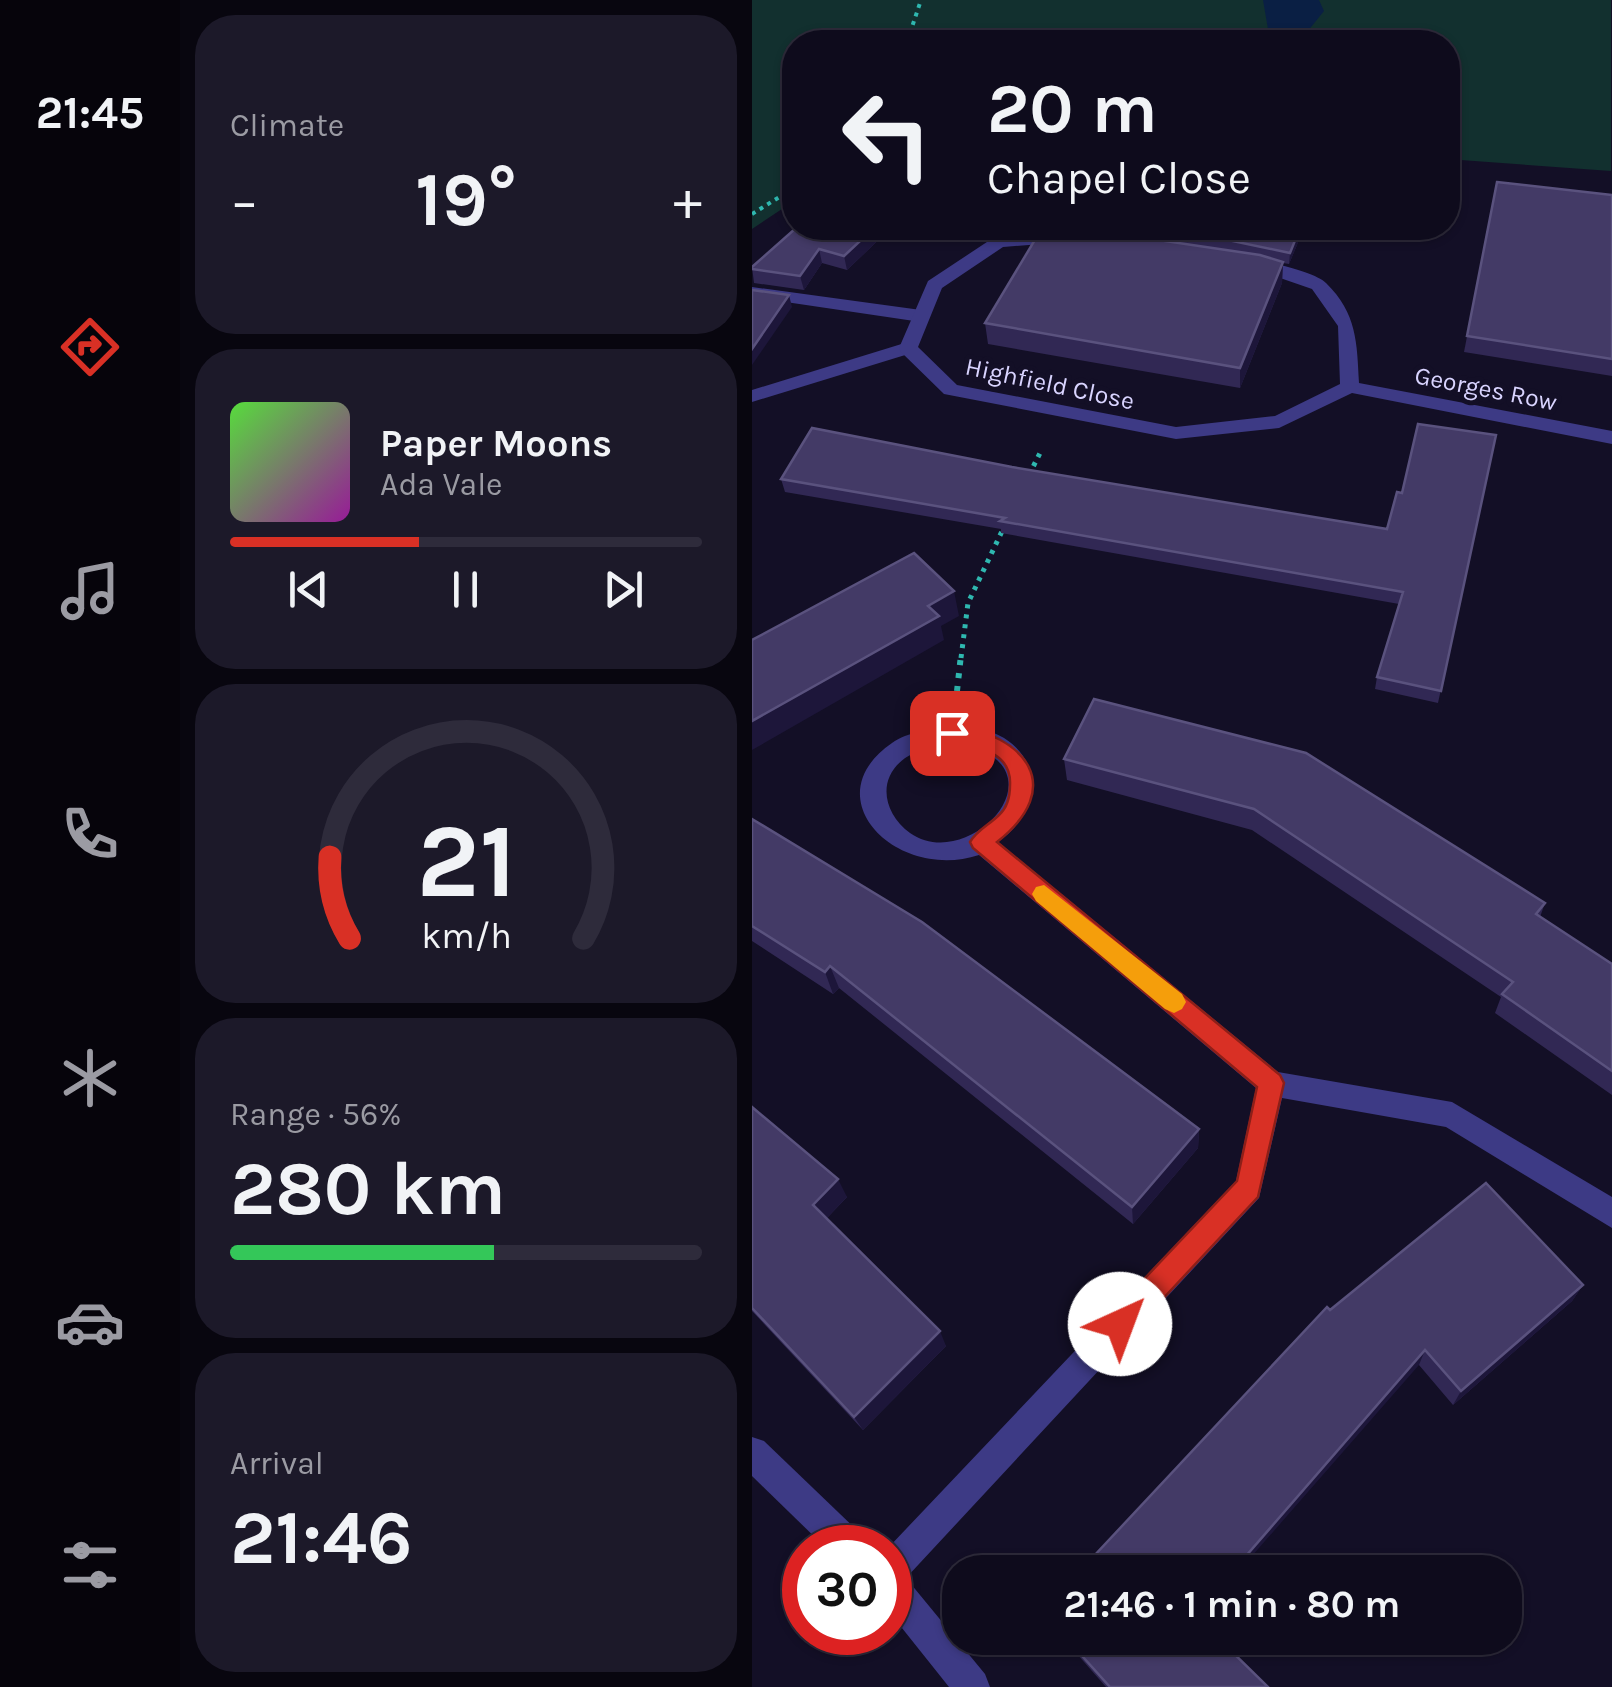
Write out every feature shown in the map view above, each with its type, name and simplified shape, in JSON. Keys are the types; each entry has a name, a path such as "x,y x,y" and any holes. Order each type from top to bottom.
{"street":[{"path":"752,396 908,348 934,286 999,242 1027,240"},
{"path":"1088,240 1263,266 1318,285 1347,326 1350,387"},
{"path":"752,292 921,316"},
{"name":"Highfield Close","path":"908,348 951,390 1058,414 1176,433 1279,422 1350,387"},
{"name":"Georges Row","path":"1350,387 1612,438"},
{"path":"952,733 981,737 1001,748 1022,778 1021,798 1011,818 981,842 956,850 928,851 888,833 875,816 871,796 878,773 892,755 912,742 952,733"},
{"path":"981,842 1271,1083 1452,1115 1612,1214"},
{"path":"912,1547 1248,1188 1271,1083"},
{"path":"752,1453 828,1525"},
{"path":"912,1613 972,1687"}],"path":[{"path":"911,30 921,0"},
{"path":"752,214 782,195"},
{"path":"1026,482 1058,414"},
{"path":"952,733 968,603 1009,517"}],"green space":[{"path":"752,0 1611,0 1611,171 1460,160 1460,30 782,30 782,209 752,229"}],"water":[{"path":"1263,0 1319,0 1324,11 1309,30 1268,30"}],"building":[{"path":"1497,182 1612,195 1612,359 1467,336"},
{"path":"782,240 861,240 844,256 819,249 800,276 752,267"},
{"path":"1035,240 1158,240 1283,262 1240,368 985,323"},
{"path":"1228,240 1295,240 1290,253"},
{"path":"752,290 789,295 752,349"},
{"path":"1418,424 1496,435 1441,691 1377,677 1403,592 781,479 812,428 1012,467 1387,529 1397,492 1402,493"},
{"path":"914,553 954,591 928,606 939,616 752,721 752,640"},
{"path":"1094,699 1306,753 1545,903 1536,914 1612,964 1612,1071 1502,994 1513,982 1254,809 1064,759"},
{"path":"752,819 922,922 1199,1129 1132,1207 830,966 825,972 752,926"},
{"path":"752,1107 838,1179 813,1205 940,1331 854,1417 752,1308"},
{"path":"1486,1183 1583,1285 1461,1391 1425,1350 1247,1555 1095,1555 1327,1307 1330,1310"},
{"path":"1081,1655 1235,1655 1268,1687 1110,1687"}],"slow traffic":[{"path":"1044,894 1174,1002"}],"route":[{"path":"952,733 981,737 1001,748 1022,778 1021,798 1011,818 981,842 1271,1083 1248,1188 1120,1324"}]}
